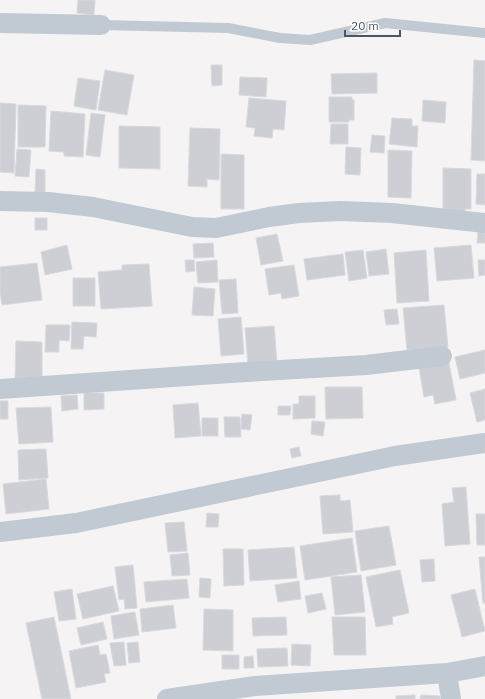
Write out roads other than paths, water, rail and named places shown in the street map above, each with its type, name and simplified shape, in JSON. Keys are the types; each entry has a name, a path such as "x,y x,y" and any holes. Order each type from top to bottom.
{"street":[{"path":"0,23 101,25"},
{"path":"0,201 48,202 93,207 192,227 208,228 216,228 269,217 340,210 392,213 485,223"},
{"path":"0,389 222,373 366,365 442,356"},
{"path":"0,532 76,523 395,456 485,443"},
{"path":"167,699 255,686 447,673 485,666"},
{"path":"447,673 451,699"}],"lane":[{"path":"101,25 228,28 280,38 310,40 385,23 485,33"}]}
